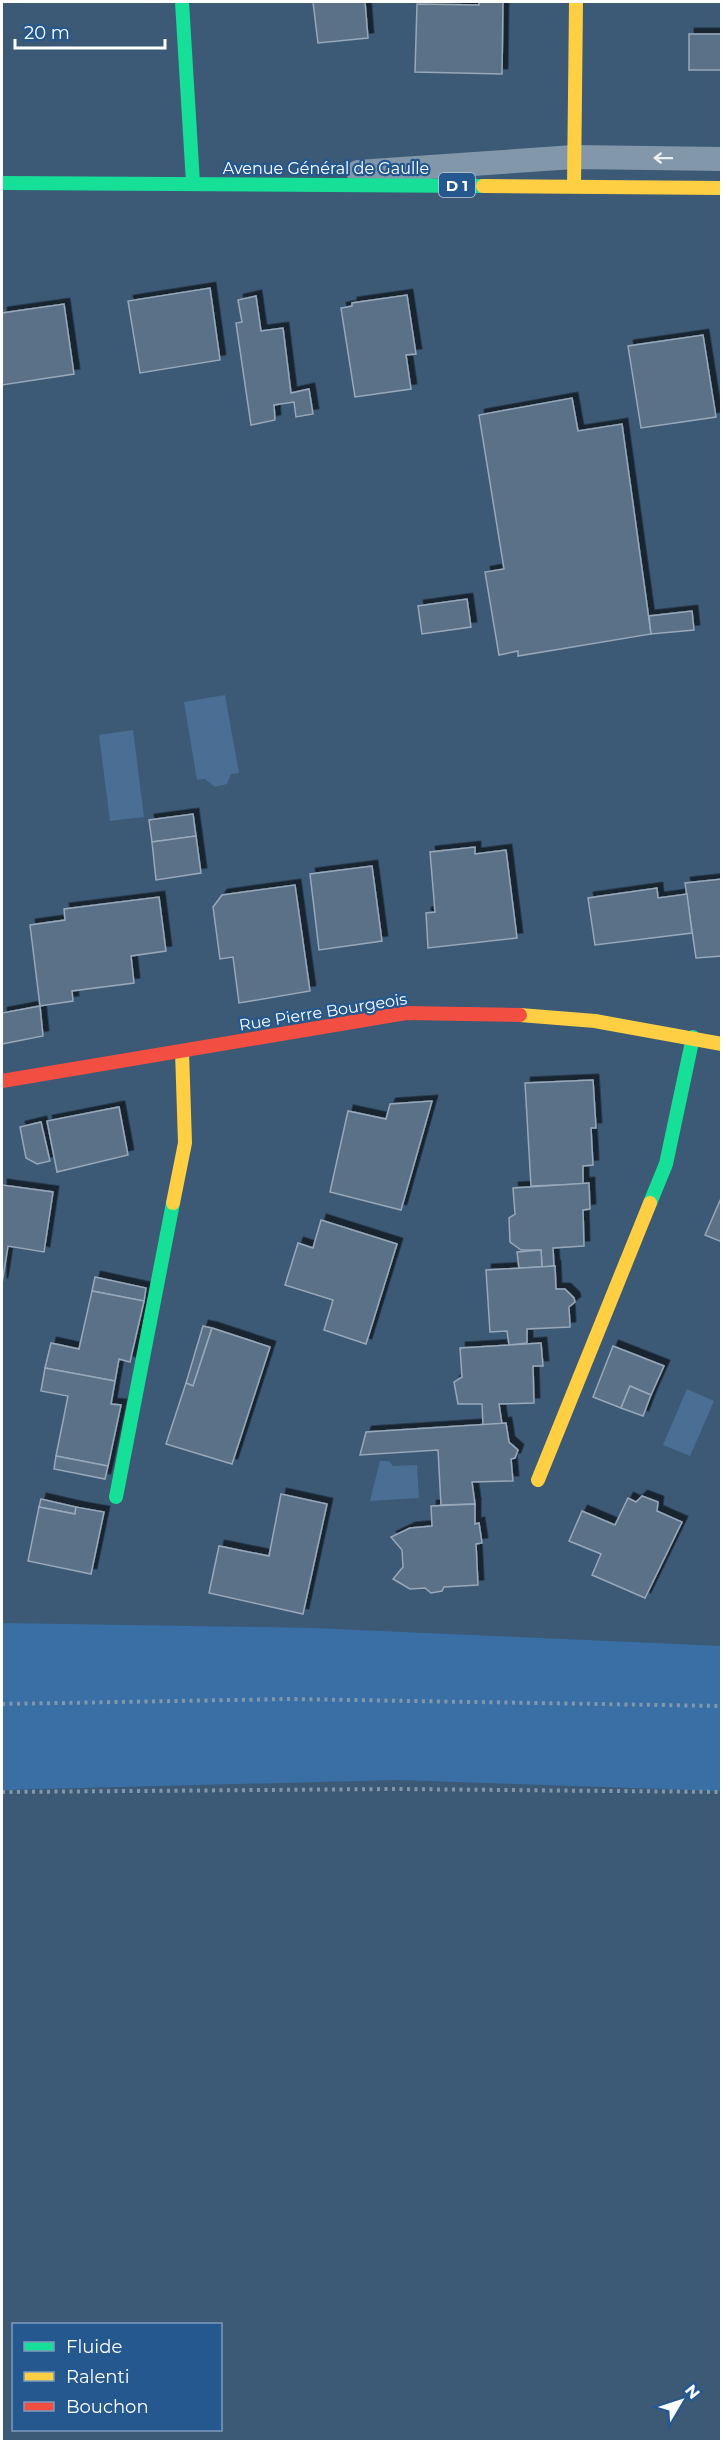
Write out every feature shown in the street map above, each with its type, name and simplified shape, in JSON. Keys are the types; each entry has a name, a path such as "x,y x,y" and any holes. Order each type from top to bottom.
{"street":[{"path":"182,2 193,183"},
{"path":"574,186 576,2"},
{"name":"Avenue Général de Gaulle","path":"2,183 722,188"},
{"name":"Rue Pierre Bourgeois","path":"2,1081 406,1013 490,1013 595,1021 719,1041"},
{"path":"538,1480 666,1164 693,1037"},
{"path":"116,1497 185,1143 182,1051"}],"lane":[{"path":"193,183 574,157 722,159"}],"path":[{"path":"2,1704 289,1699 722,1706"},
{"path":"2,1792 382,1789 722,1792"}],"shaded area":[{"path":"225,695 239,773 231,774 227,784 215,787 205,779 197,780 184,702"},
{"path":"133,730 144,817 110,821 99,735"},
{"path":"687,1389 714,1401 690,1456 663,1445"},
{"path":"380,1461 389,1461 393,1466 417,1465 419,1498 370,1501"},
{"path":"2,1623 314,1628 721,1646 721,1791 398,1780 2,1790"}],"building":[{"path":"313,2 365,2 368,38 318,43"},
{"path":"479,2 503,2 502,74 415,72 417,4 479,5"},
{"path":"689,34 722,34 722,70 689,70"},
{"path":"210,288 220,360 140,373 128,301"},
{"path":"407,295 416,354 406,355 411,389 355,397 341,308 352,306 352,303"},
{"path":"256,296 261,331 283,328 291,393 309,389 313,414 296,417 294,402 274,405 275,420 251,425 236,323 242,322 238,300"},
{"path":"64,304 74,374 2,385 2,313"},
{"path":"703,335 716,417 641,428 628,346"},
{"path":"572,398 578,431 622,424 651,634 518,656 518,651 499,655 485,572 504,569 479,415"},
{"path":"467,599 471,627 422,634 418,606"},
{"path":"692,611 694,630 651,634 649,616"},
{"path":"193,814 196,836 152,842 149,820"},
{"path":"196,836 201,873 156,880 152,842"},
{"path":"475,847 475,854 506,850 517,938 428,948 426,913 435,912 430,852"},
{"path":"372,866 382,941 319,950 310,874"},
{"path":"722,879 722,956 696,958 685,883"},
{"path":"295,885 310,991 239,1003 233,957 220,959 213,907 222,895"},
{"path":"657,888 658,898 687,894 692,933 595,945 588,898"},
{"path":"159,897 166,951 131,956 134,983 72,991 73,1001 40,1006 30,925 65,920 64,909"},
{"path":"40,1006 43,1036 2,1044 2,1013"},
{"path":"593,1080 596,1128 591,1128 593,1165 583,1166 583,1184 531,1186 525,1083"},
{"path":"432,1101 401,1210 330,1192 348,1111 386,1119 390,1104"},
{"path":"119,1107 128,1155 57,1172 47,1121"},
{"path":"41,1122 50,1161 37,1164 26,1158 20,1127"},
{"path":"589,1183 590,1209 583,1210 584,1246 553,1248 554,1266 542,1267 541,1250 521,1250 510,1242 509,1218 515,1214 513,1188"},
{"path":"2,1185 53,1192 44,1252 8,1246 2,1284"},
{"path":"722,1196 722,1242 705,1235"},
{"path":"321,1220 397,1244 366,1344 324,1330 333,1300 285,1285 298,1243 313,1248"},
{"path":"541,1250 542,1267 519,1268 517,1252"},
{"path":"555,1266 556,1289 565,1289 575,1302 569,1307 570,1327 527,1329 527,1343 509,1345 507,1331 490,1332 486,1270"},
{"path":"95,1277 146,1288 144,1301 92,1291"},
{"path":"92,1291 144,1301 130,1362 119,1359 115,1381 45,1368 51,1343 79,1349"},
{"path":"203,1326 212,1328 193,1386 186,1383"},
{"path":"212,1328 270,1347 232,1464 166,1444 186,1383 193,1386"},
{"path":"541,1343 543,1366 533,1366 534,1403 499,1404 502,1424 483,1425 482,1404 458,1404 454,1382 462,1377 460,1348"},
{"path":"613,1346 664,1366 651,1395 630,1386 621,1408 593,1397"},
{"path":"45,1368 115,1381 111,1404 121,1405 108,1466 56,1456 68,1396 41,1391"},
{"path":"630,1386 651,1395 643,1416 621,1408"},
{"path":"506,1423 509,1442 518,1450 515,1458 511,1459 513,1481 472,1482 475,1504 441,1505 438,1450 360,1455 366,1432"},
{"path":"56,1456 108,1466 105,1479 54,1469"},
{"path":"281,1494 327,1504 303,1614 209,1593 219,1546 269,1556"},
{"path":"642,1496 658,1502 657,1511 682,1522 645,1598 592,1575 601,1554 569,1541 582,1511 615,1525 628,1498 636,1502"},
{"path":"41,1499 76,1507 75,1514 39,1507"},
{"path":"475,1504 475,1524 479,1523 482,1543 476,1544 478,1585 444,1587 442,1591 431,1593 425,1588 410,1589 393,1579 403,1567 402,1550 391,1537 410,1528 432,1526 431,1506"},
{"path":"39,1507 75,1514 76,1507 104,1512 91,1574 28,1561"}],"traffic: fast":[{"path":"182,2 193,183"},
{"path":"2,183 483,186"},
{"path":"650,1203 666,1164 693,1037"},
{"path":"116,1497 173,1203"}],"traffic: slow":[{"path":"574,186 576,2"},
{"path":"483,186 722,188"},
{"path":"520,1015 595,1021 722,1044"},
{"path":"173,1203 185,1143 182,1051"},
{"path":"538,1480 650,1203"}],"traffic: jam":[{"path":"2,1081 406,1013 520,1015"}]}
